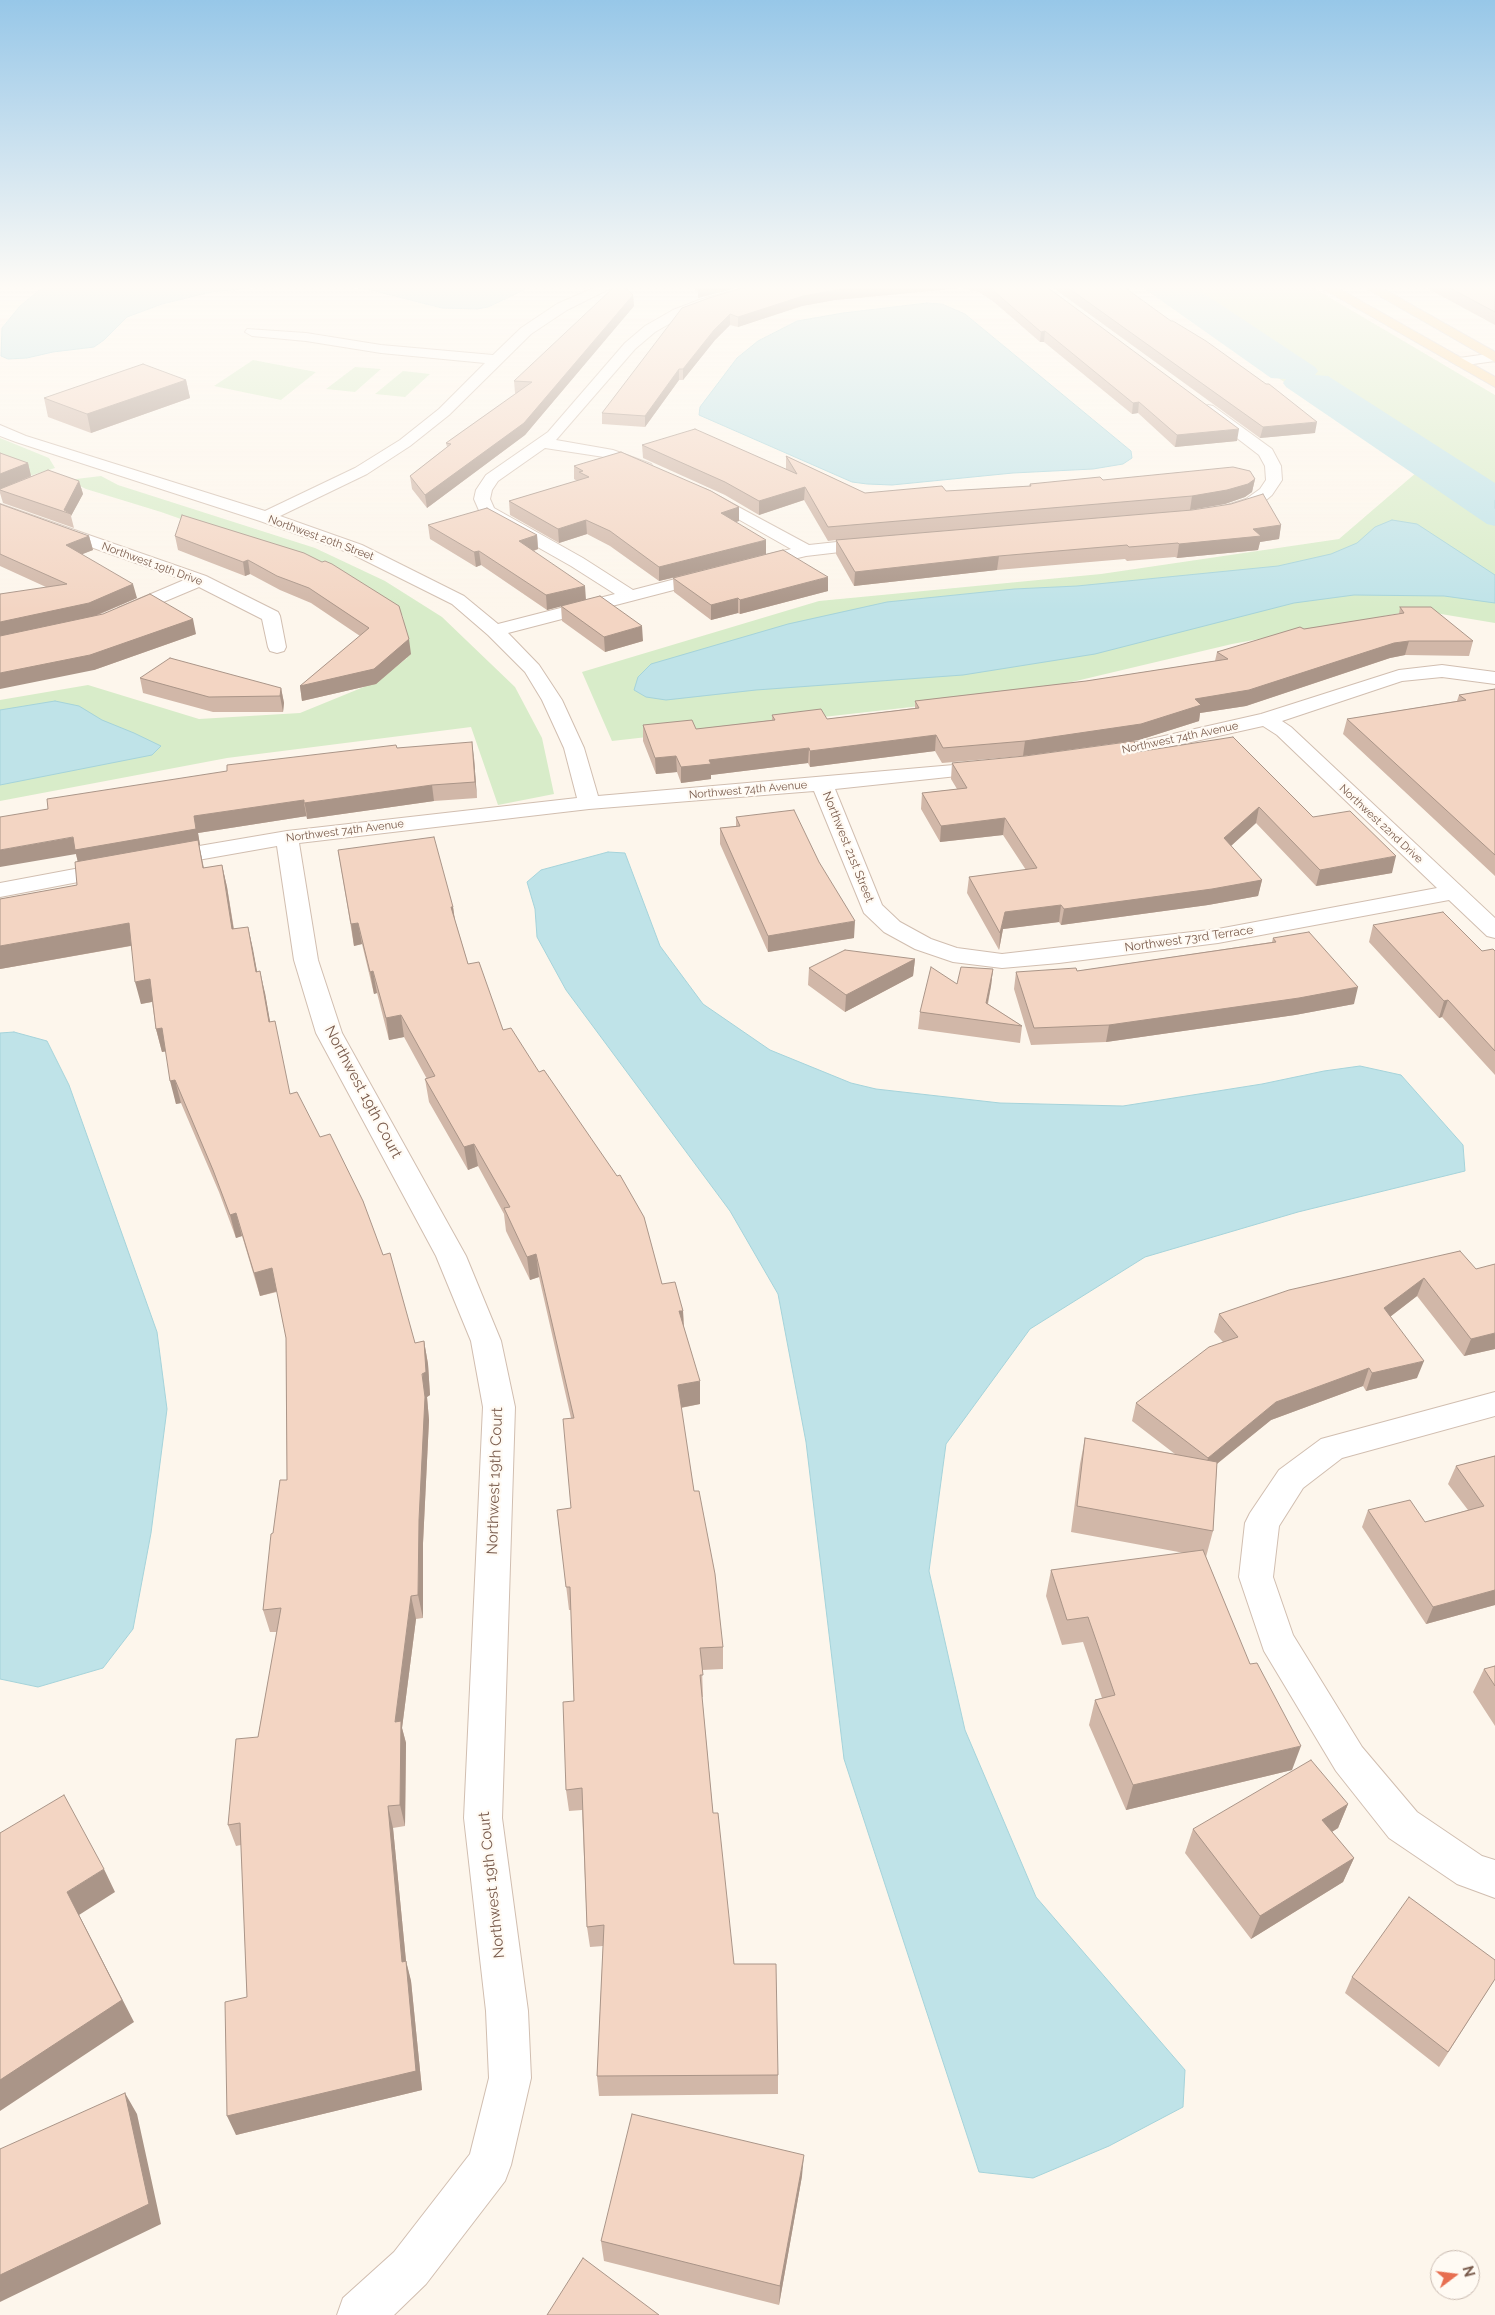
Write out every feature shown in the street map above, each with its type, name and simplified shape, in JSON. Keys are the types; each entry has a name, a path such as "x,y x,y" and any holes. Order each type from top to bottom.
{"street":[{"path":"266,517 361,471 405,443 444,412 461,395"},
{"path":"587,395 553,434 492,478 482,499 487,511 578,562 630,596"},
{"path":"1194,399 1266,452 1273,466 1274,480 1266,492 1252,502 1228,511 1209,514"},
{"name":"Northwest 20th Street","path":"0,430 21,439 266,517 356,549 458,600 495,631 532,669 552,700 574,748 589,803"},
{"path":"542,443 606,453 656,472"},
{"path":"68,469 90,461"},
{"path":"692,488 718,500 806,551"},
{"name":"Northwest 19th Drive","path":"0,509 200,580 271,616 277,647"},
{"path":"495,631 806,551 890,541"},
{"path":"107,620 200,580"},
{"name":"Northwest 74th Avenue","path":"1078,757 1142,748 1266,719 1398,676 1442,671 1493,677"},
{"name":"Northwest 22nd Drive","path":"1266,719 1284,732 1495,931"},
{"name":"Northwest 74th Avenue","path":"0,890 287,838 589,803 822,784 1004,766"},
{"name":"Northwest 21st Street","path":"822,784 872,908 892,927 923,944"},
{"name":"Northwest 19th Court","path":"287,838 306,960 329,1033 451,1256 486,1341 499,1407 483,1818 507,2011 510,2078 489,2165 410,2268 360,2315"},
{"name":"Northwest 73rd Terrace","path":"923,944 953,955 1002,961 1059,956 1218,936 1454,892"},
{"path":"1495,1404 1332,1448 1290,1480 1262,1523 1256,1577 1277,1640 1349,1759 1403,1825 1471,1871 1495,1879"}],"green space":[{"path":"257,395 287,395 281,400"},
{"path":"385,395 407,395 405,397"},
{"path":"1303,395 1495,395 1495,623 1417,610 1232,644 1017,695 612,741 582,672 819,601 1101,574 1339,539 1417,472"},
{"path":"0,438 49,458 55,468 23,478 0,462"},
{"path":"101,476 118,485 315,548 385,581 442,617 515,687 542,738 554,794 498,805 471,727 227,758 0,801 0,700 88,685 199,719 300,713 376,682 407,658 403,616 334,573 161,512 86,489 68,480"}],"water":[{"path":"709,395 1063,395 1131,451 1132,458 1123,464 1093,469 1013,473 892,485 867,484 852,482 699,415 700,407"},
{"path":"1311,395 1344,395 1495,493 1495,519"},
{"path":"1392,520 1417,524 1495,575 1495,603 1444,596 1354,595 1294,603 1095,654 963,675 756,690 666,700 646,697 634,690 638,677 651,664 788,624 887,602 1278,566 1331,554 1357,543 1375,527"},
{"path":"55,701 79,706 102,720 161,746 152,755 0,785 0,710"},
{"path":"608,852 625,853 660,946 703,1004 770,1050 851,1083 876,1089 1000,1103 1123,1106 1360,1066 1401,1075 1463,1145 1465,1171 1298,1212 1145,1257 1030,1329 946,1444 929,1571 965,1730 1036,1897 1185,2070 1183,2107 1109,2146 1033,2178 979,2172 844,1759 806,1442 778,1294 730,1211 566,990 537,937 535,909 527,882 541,870"},
{"path":"14,1032 47,1041 69,1085 157,1332 167,1409 151,1533 133,1629 103,1668 38,1687 0,1679 0,1033"}],"building":[{"path":"53,395 142,395 87,414 44,398"},
{"path":"514,395 548,395 524,423 425,495 410,476 451,444 446,443"},
{"path":"616,395 660,395 645,416 602,413"},
{"path":"1123,395 1193,395 1239,429 1177,435 1139,402 1133,403"},
{"path":"1218,395 1283,395 1317,422 1263,427"},
{"path":"695,429 797,474 786,456 865,493 942,486 946,491 1031,486 1030,484 1100,477 1103,480 1233,467 1250,471 1255,479 1248,484 1227,490 1192,496 828,527 805,487 759,501 725,482 642,445"},
{"path":"621,452 711,491 739,507 721,513 766,540 659,567 610,531 586,520 558,529 509,501 589,477 579,472 583,471 574,466"},
{"path":"0,453 28,463 0,474"},
{"path":"48,470 79,481 64,510 71,514 0,490 0,489"},
{"path":"1263,494 1281,525 1253,529 1261,536 1179,544 1129,547 1127,545 999,556 855,572 836,540 1192,510 1231,504"},
{"path":"0,504 89,536 66,545 133,584 89,603 0,622 0,594 67,584 0,554"},
{"path":"487,508 537,535 519,541 585,586 546,595 479,551 474,552 428,525"},
{"path":"182,515 304,553 322,562 325,561 332,564 399,606 409,639 374,669 300,686 369,628 309,588 277,576 248,560 243,562 175,536"},
{"path":"783,550 828,577 740,600 738,598 711,605 673,578"},
{"path":"150,594 193,619 90,655 0,673 0,636 103,614"},
{"path":"600,596 642,626 604,637 561,606"},
{"path":"1400,607 1431,607 1473,641 1409,641 1394,643 1249,690 1195,699 1201,705 1141,724 1025,741 943,748 936,735 810,751 809,748 709,760 711,764 681,767 676,756 655,758 643,725 692,720 696,729 775,720 772,715 821,709 827,719 919,708 915,701 1086,681 1228,659 1217,652 1300,627 1304,629 1404,613"},
{"path":"170,658 281,688 280,696 209,697 140,678"},
{"path":"1495,689 1495,855 1347,719 1466,700 1459,695"},
{"path":"1233,737 1313,817 1350,811 1396,856 1320,870 1259,807 1224,838 1262,880 1212,889 1064,909 1061,905 1005,912 1000,933 969,877 1037,868 1005,818 941,826 922,793 967,788 952,763 1025,756 1134,741 1137,752"},
{"path":"472,742 475,782 432,785 304,803 304,800 194,816 196,829 75,850 73,837 0,850 0,817 48,809 47,799 227,771 227,765 396,745 397,748"},
{"path":"794,810 819,862 855,921 768,936 720,828 740,826 736,817"},
{"path":"434,837 453,907 451,907 468,964 479,962 503,1030 511,1028 539,1072 544,1070 617,1176 620,1175 644,1217 662,1284 675,1282 683,1311 679,1311 700,1381 678,1385 694,1491 699,1491 715,1574 723,1647 700,1648 703,1675 700,1675 713,1813 718,1813 734,1964 776,1964 778,2075 597,2076 604,1925 587,1927 582,1788 566,1790 563,1702 574,1701 570,1587 566,1587 557,1510 571,1508 563,1419 574,1418 536,1254 527,1257 504,1208 510,1207 474,1144 464,1147 425,1079 435,1076 401,1015 386,1018 373,971 370,972 358,923 351,924 338,850"},
{"path":"198,840 203,868 222,865 232,929 248,927 256,972 260,971 269,1022 275,1021 290,1094 297,1092 320,1137 330,1134 363,1201 383,1255 390,1253 415,1343 424,1341 426,1372 422,1374 425,1397 419,1520 418,1595 411,1596 395,1722 401,1721 400,1805 388,1806 402,1962 406,1961 416,2071 227,2116 225,2002 247,1997 240,1823 228,1825 236,1739 258,1737 281,1608 263,1610 271,1534 273,1533 280,1480 287,1480 286,1338 272,1268 254,1273 236,1213 230,1215 175,1080 170,1081 162,1028 156,1029 150,979 135,982 129,923 0,946 0,899 77,885 75,862"},
{"path":"1443,912 1482,951 1493,949 1495,951 1495,1051 1448,1000 1444,1001 1373,925"},
{"path":"1309,932 1358,987 1299,998 1109,1025 1034,1028 1016,972 1076,968 1077,971 1276,942 1273,938"},
{"path":"845,950 915,959 846,995 809,968"},
{"path":"931,967 957,984 961,967 993,969 986,1003 1022,1026 920,1012"},
{"path":"1460,1251 1476,1269 1495,1264 1495,1333 1471,1339 1424,1278 1384,1308 1424,1361 1372,1373 1369,1368 1276,1402 1208,1458 1136,1403 1209,1347 1238,1337 1219,1314 1289,1290"},
{"path":"1085,1438 1217,1462 1213,1531 1077,1506"},
{"path":"1495,1456 1495,1590 1433,1607 1368,1510 1410,1500 1425,1522 1484,1506 1456,1466"},
{"path":"1203,1550 1250,1664 1257,1663 1301,1746 1133,1785 1095,1700 1115,1695 1088,1617 1067,1620 1051,1570"},
{"path":"1495,1666 1495,1686 1484,1669"},
{"path":"1311,1760 1348,1804 1322,1820 1354,1858 1260,1916 1193,1829"},
{"path":"64,1795 104,1869 67,1892 122,2000 0,2080 0,1833"},
{"path":"1409,1897 1495,1960 1495,1979 1448,2052 1352,1977"},
{"path":"125,2093 149,2204 0,2275 0,2149"},
{"path":"632,2114 804,2155 780,2286 601,2241"},
{"path":"583,2258 659,2315 547,2315"}],"waterway":[{"path":"1311,395 1495,519"},
{"path":"1344,395 1495,493"}]}
